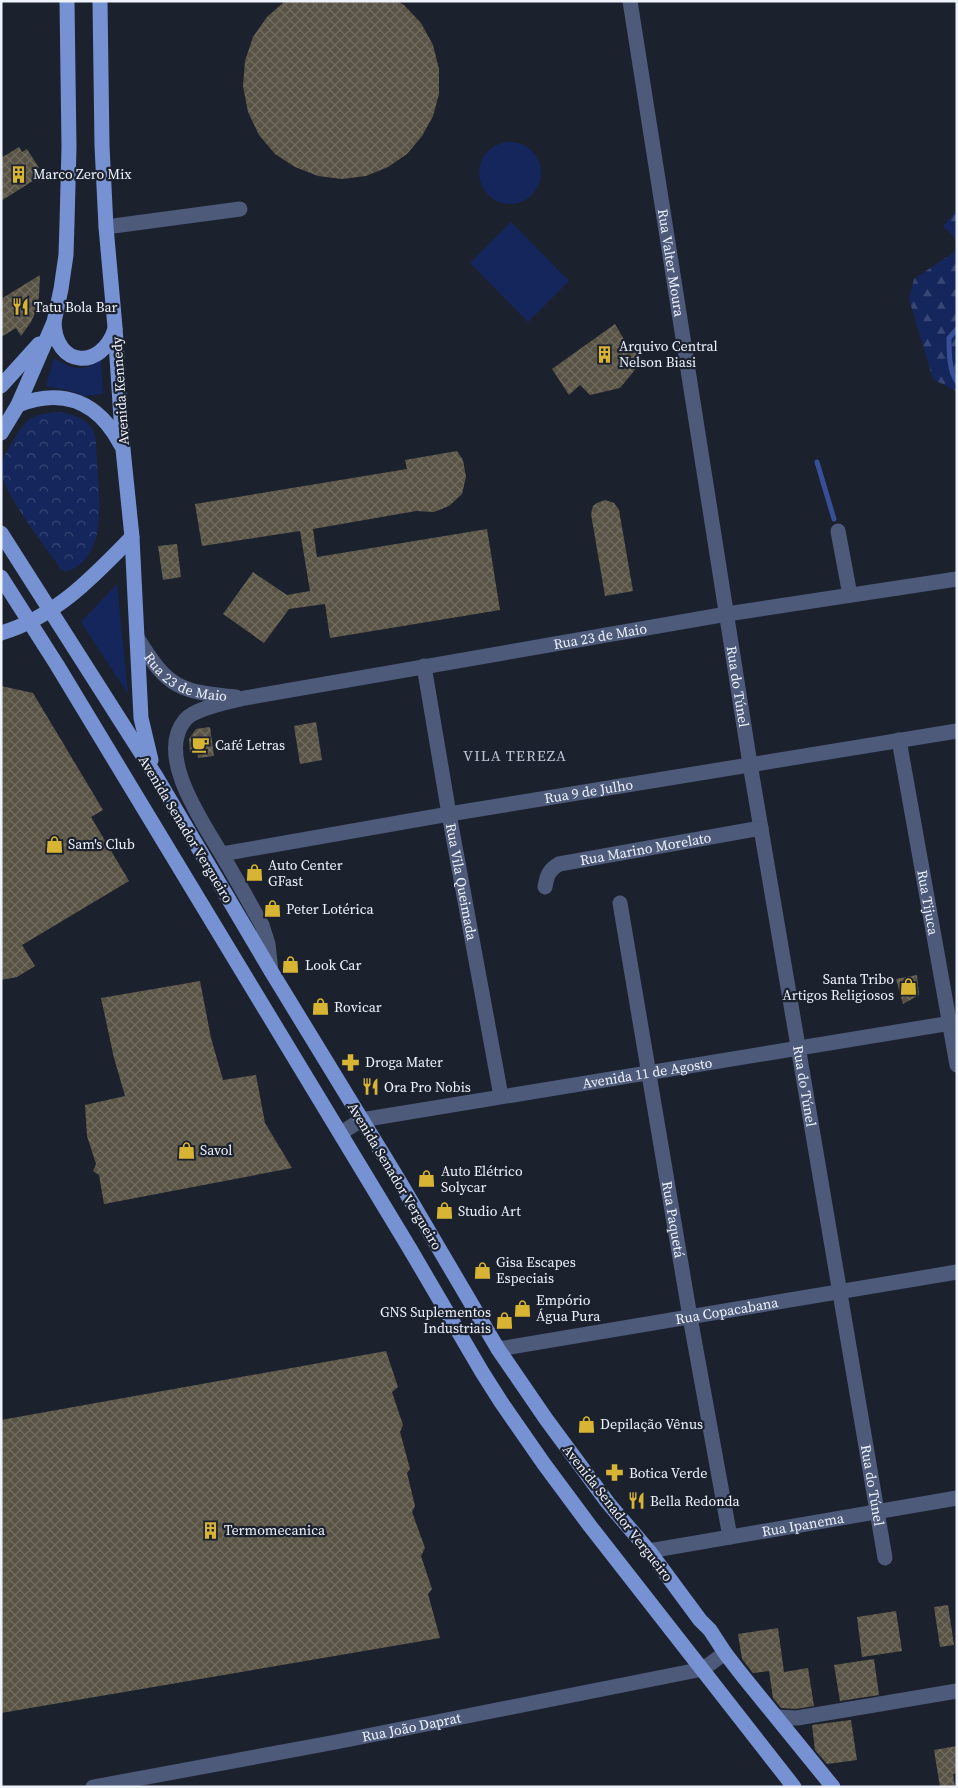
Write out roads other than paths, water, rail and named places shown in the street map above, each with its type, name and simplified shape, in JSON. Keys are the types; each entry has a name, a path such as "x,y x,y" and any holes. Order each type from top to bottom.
{"main road":[{"path":"1,433 18,405 52,326 61,289 66,247 69,147 67,1"},
{"name":"Avenida Kennedy","path":"100,1 102,146 106,227 123,449 132,537 141,718 148,752 157,778"},
{"path":"52,326 61,346 68,353 82,358 94,356 102,350 110,340 115,327"},
{"path":"1,386 32,353 52,326"},
{"path":"18,405 38,398 49,397 79,402 90,407 104,420 117,437 123,449"},
{"name":"Avenida Senador Vergueiro","path":"1,533 157,778 498,1349 546,1419 608,1503 649,1551 700,1620 710,1630 725,1653 832,1787"},
{"path":"1,633 50,610 72,595 92,578 132,537"},
{"name":"Avenida Senador Vergueiro","path":"1,577 30,620 341,1133 506,1410 590,1526 794,1787"}],"street":[{"name":"Rua Valter Moura","path":"630,1 727,614"},
{"path":"106,227 240,209"},
{"path":"838,530 850,595"},
{"name":"Rua 23 de Maio","path":"222,854 195,810 181,780 178,766 176,746 181,726 187,718 195,713 245,698 424,666 727,614 957,579"},
{"name":"Rua do Túnel","path":"727,614 750,764 885,1558"},
{"name":"Rua 23 de Maio","path":"138,639 158,669 175,685 202,694 245,698"},
{"name":"Rua Vila Queimada","path":"424,666 501,1096"},
{"name":"Rua 9 de Julho","path":"222,854 449,814 957,731"},
{"name":"Rua Tijuca","path":"899,740 953,1023 957,1065"},
{"name":"Rua Marino Morelato","path":"545,887 551,868 559,864 761,828"},
{"path":"222,854 262,925 268,944 271,971"},
{"name":"Rua Paquetá","path":"620,903 690,1317 730,1537"},
{"name":"Avenida 11 de Agosto","path":"341,1133 361,1120 953,1023"},
{"name":"Rua Copacabana","path":"498,1349 957,1272"},
{"name":"Rua Ipanema","path":"649,1551 957,1498"},
{"name":"Rua João Daprat","path":"93,1787 336,1742 703,1669 725,1653"},
{"path":"777,1717 797,1718 957,1691"}],"waterway":[{"path":"957,329 949,338 951,367 957,382"},
{"path":"817,462 834,519"}],"place":[{"name":"Marco Zero Mix","path":"19,174"},
{"name":"Tatu Bola Bar","path":"20,307"},
{"name":"Arquivo Central Nelson Biasi","path":"605,354"},
{"name":"Café Letras","path":"201,745"},
{"name":"Sam's Club","path":"54,844"},
{"name":"Auto Center GFast","path":"254,873"},
{"name":"Peter Lotérica","path":"272,909"},
{"name":"Look Car","path":"291,965"},
{"name":"Santa Tribo Artigos Religiosos","path":"908,987"},
{"name":"Rovicar","path":"320,1007"},
{"name":"Droga Mater","path":"351,1062"},
{"name":"Ora Pro Nobis","path":"370,1087"},
{"name":"Savol","path":"186,1150"},
{"name":"Auto Elétrico Solycar","path":"427,1179"},
{"name":"Studio Art","path":"444,1211"},
{"name":"Gisa Escapes Especiais","path":"482,1270"},
{"name":"Empório Água Pura","path":"522,1308"},
{"name":"GNS Suplementos Industriais","path":"505,1320"},
{"name":"Depilação Vênus","path":"586,1424"},
{"name":"Botica Verde","path":"615,1473"},
{"name":"Bella Redonda","path":"636,1501"},
{"name":"Termomecanica","path":"210,1530"}],"district":[{"name":"VILA TEREZA","path":"515,755"}]}
